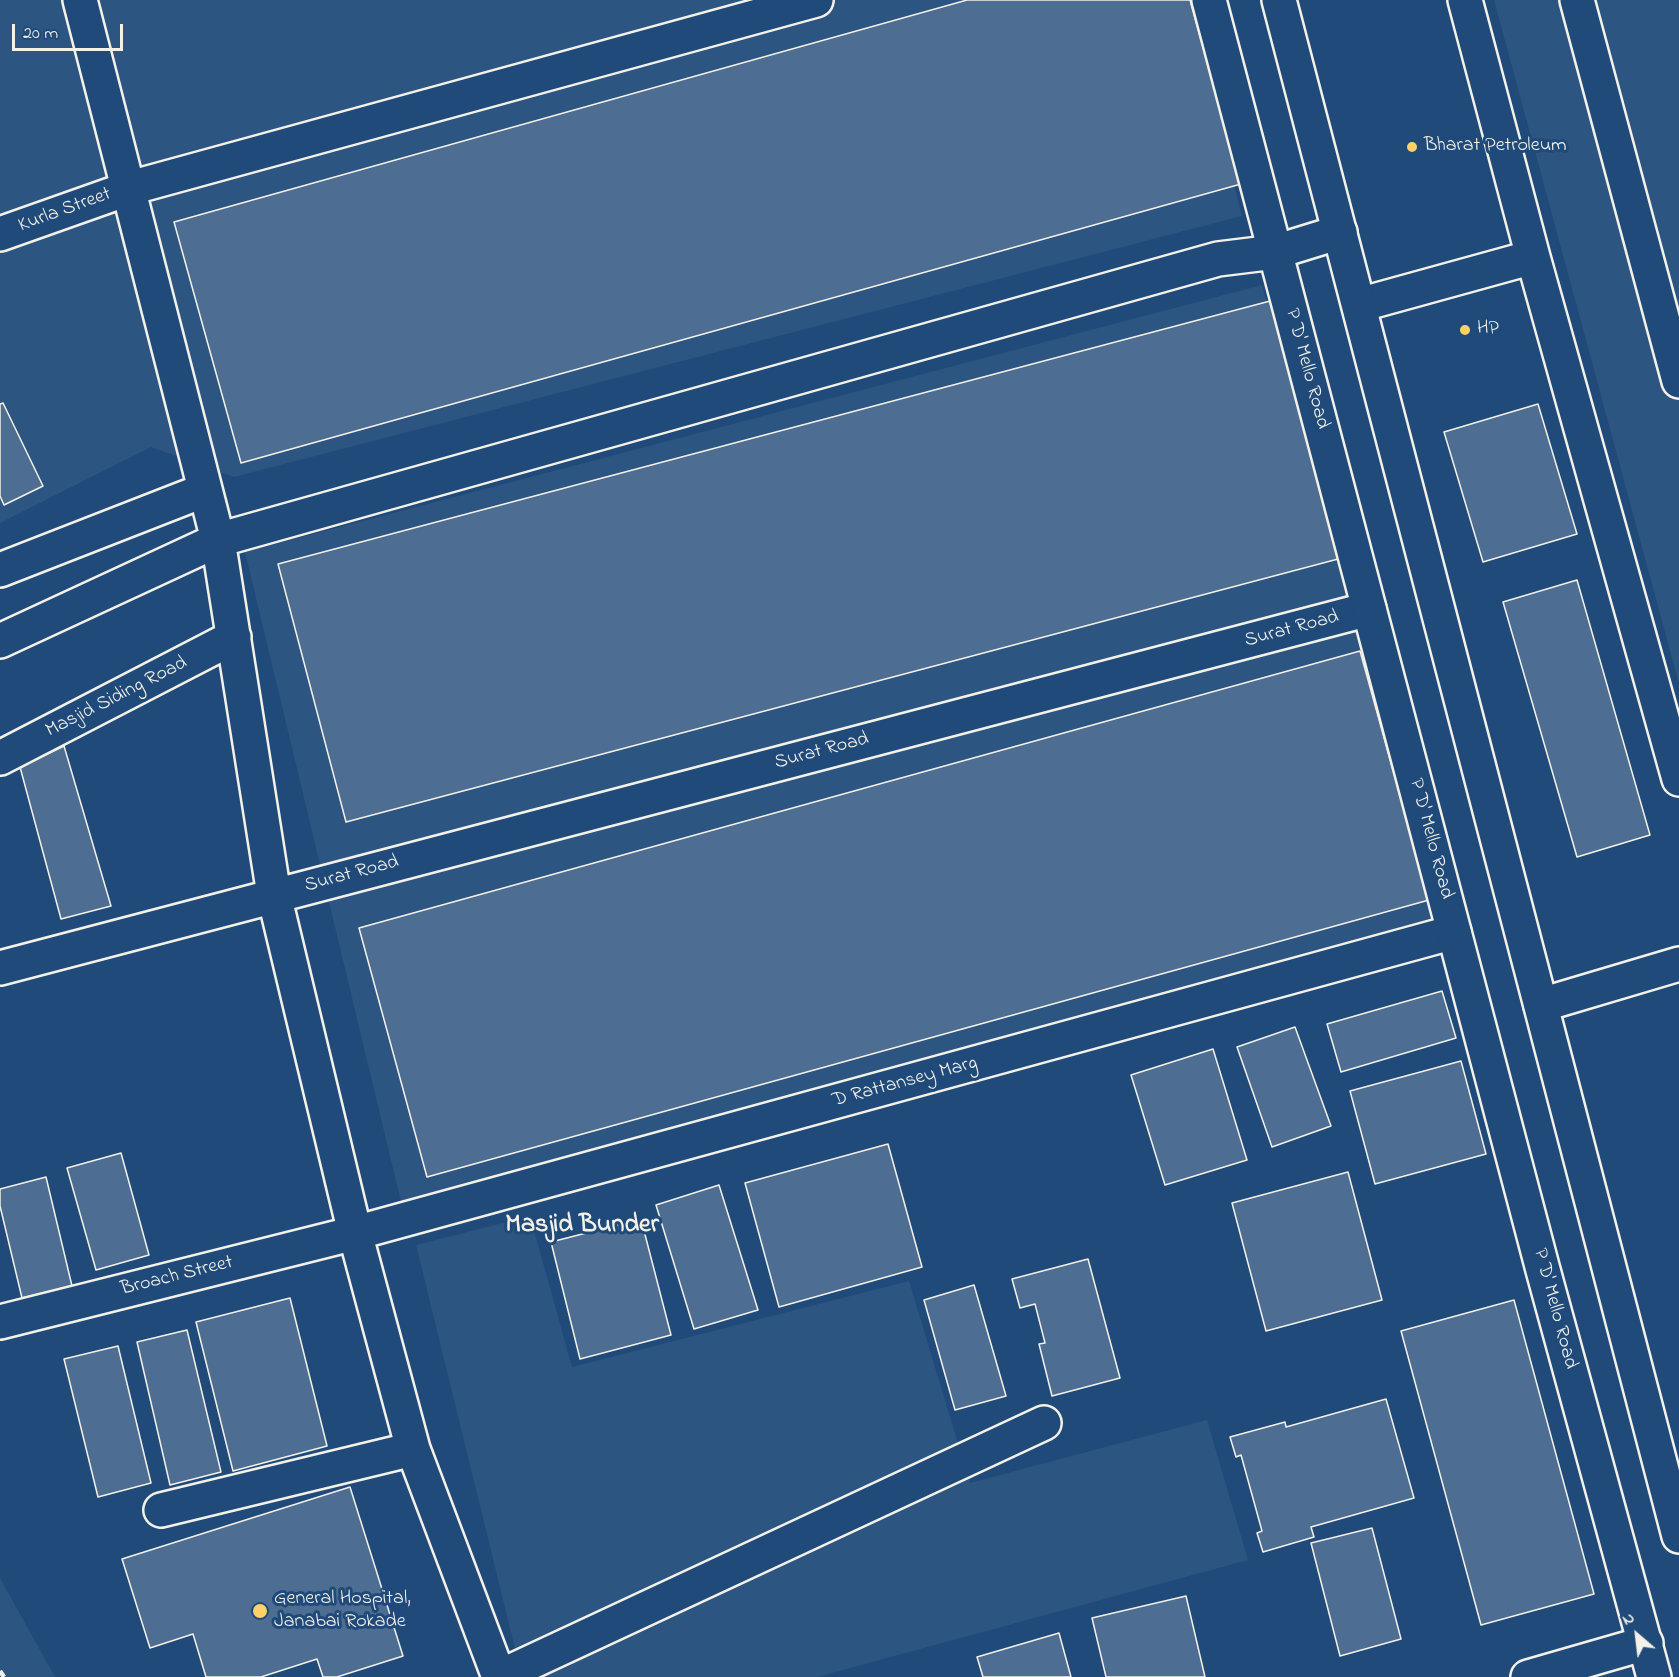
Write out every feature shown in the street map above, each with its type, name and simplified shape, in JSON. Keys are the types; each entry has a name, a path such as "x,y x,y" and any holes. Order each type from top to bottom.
{"street":[{"path":"80,0 130,188 218,540 274,895 355,1233 412,1449 499,1677 1044,1423"},
{"name":"Kurla Street","path":"0,234 130,188 816,0"},
{"name":"P D' Mello Road","path":"1209,0 1543,1270 1654,1677"},
{"path":"1279,0 1679,1536"},
{"path":"1465,0 1533,257 1679,779"},
{"path":"1577,0 1679,381"},
{"path":"0,641 218,540 1218,259 1275,252 1340,232"},
{"path":"1359,305 1533,257"},
{"path":"0,570 205,490"},
{"name":"Surat Road","path":"0,968 1369,609"},
{"name":"Masjid Siding Road","path":"0,758 234,637"},
{"name":"D Rattansey Marg","path":"355,1233 1454,932"},
{"path":"1541,1005 1679,964"},
{"name":"Broach Street","path":"0,1322 355,1233"},
{"path":"161,1510 412,1449"},
{"path":"1528,1677 1646,1643"}],"shaded area":[{"path":"0,0 1185,0 1242,216 234,477 151,447 0,523"},
{"path":"1494,0 1679,0 1679,684"},
{"path":"1262,285 1438,920 402,1206 245,552"},
{"path":"530,1216 572,1367 909,1281 970,1483 1207,1420 1248,1560 817,1677 522,1677 416,1245"},
{"path":"0,1578 55,1677 0,1677"}],"building":[{"path":"967,0 1190,0 1241,184 241,463 174,222"},
{"path":"1270,301 1338,559 346,822 278,564"},
{"path":"3,403 43,486 4,505 0,496 0,404"},
{"path":"1538,404 1577,534 1483,562 1444,432"},
{"path":"1577,580 1650,835 1577,857 1503,602"},
{"path":"1360,651 1429,900 427,1177 359,928"},
{"path":"64,746 111,906 61,919 20,767"},
{"path":"1442,991 1456,1038 1341,1072 1327,1024"},
{"path":"1295,1027 1331,1126 1272,1147 1237,1047"},
{"path":"1213,1049 1247,1160 1165,1185 1131,1075"},
{"path":"1461,1061 1486,1154 1375,1184 1350,1091"},
{"path":"888,1144 922,1267 779,1307 745,1183"},
{"path":"121,1153 149,1255 96,1270 67,1168"},
{"path":"1348,1172 1382,1300 1266,1331 1232,1203"},
{"path":"46,1177 72,1286 22,1298 0,1206 0,1189"},
{"path":"719,1185 758,1310 694,1329 656,1205"},
{"path":"641,1219 671,1335 580,1359 551,1242"},
{"path":"1088,1259 1120,1378 1052,1396 1039,1344 1045,1343 1035,1304 1020,1308 1012,1279"},
{"path":"974,1285 1006,1396 955,1410 924,1300"},
{"path":"290,1298 327,1446 233,1471 196,1322"},
{"path":"1514,1300 1594,1594 1481,1625 1401,1331"},
{"path":"187,1330 221,1472 170,1485 137,1342"},
{"path":"118,1346 151,1483 98,1497 64,1359"},
{"path":"1386,1399 1414,1498 1311,1527 1314,1537 1263,1552 1257,1533 1262,1531 1241,1455 1236,1457 1230,1437 1285,1422 1286,1427"},
{"path":"350,1487 403,1656 337,1677 323,1677 317,1659 261,1677 206,1677 193,1634 150,1648 122,1559"},
{"path":"1372,1528 1401,1639 1340,1656 1311,1543"},
{"path":"1186,1596 1205,1677 1106,1677 1092,1618"},
{"path":"1059,1633 1071,1677 983,1677 977,1657"}],"railway":[{"path":"0,1671 4,1677"}],"place":[{"name":"Bharat Petroleum","path":"1412,147"},
{"name":"HP","path":"1465,330"},
{"name":"General Hospital, Janabai Rokade","path":"260,1611"}],"district":[{"name":"Masjid Bunder","path":"582,1227"}]}
